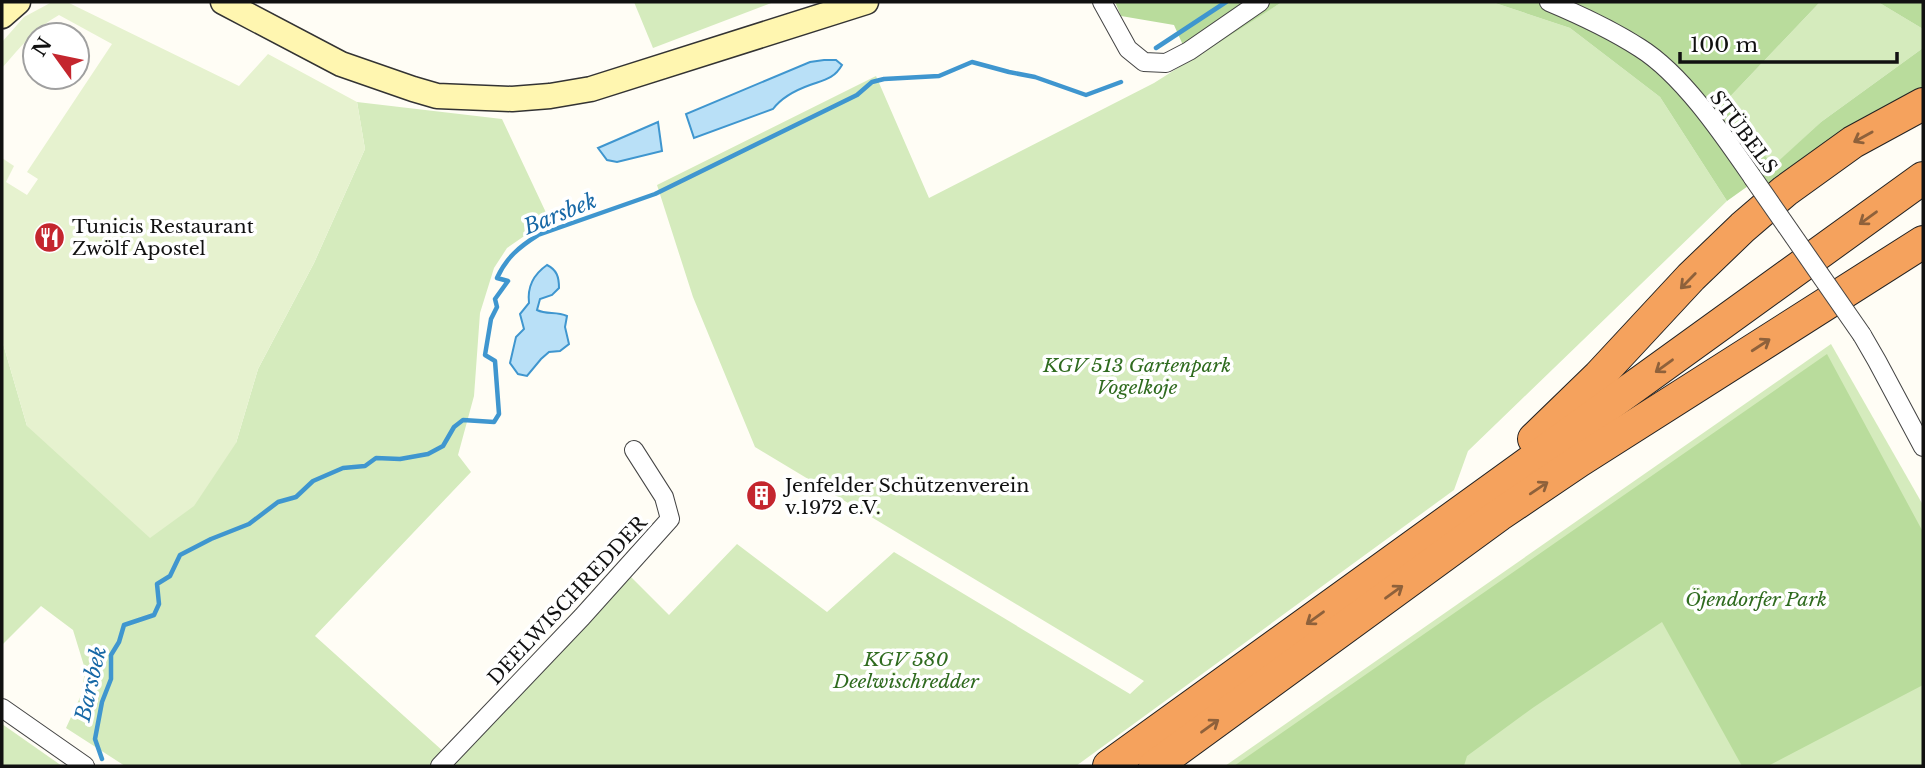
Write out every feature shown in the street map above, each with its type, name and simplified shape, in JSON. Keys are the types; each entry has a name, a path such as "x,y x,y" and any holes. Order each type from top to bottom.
{"highway":[{"path":"1410,549 1513,459 1600,376 1691,277 1743,227 1785,191 1853,142 1923,104"},
{"path":"1109,766 1923,178"},
{"path":"1155,766 1499,515 1923,243"},
{"path":"1868,276 1923,253"}],"main road":[{"path":"2,16 18,2"},
{"path":"223,2 341,64 394,83 437,96 512,99 591,89 866,2"}],"street":[{"path":"1102,2 1128,49 1144,62 1166,63 1189,51 1260,2"},
{"name":"STÜBELS","path":"1549,2 1642,49 1678,79 1728,143 1862,335 1923,447"},
{"name":"DEELWISCHREDDER","path":"440,766 582,617 670,519 664,497 634,450"},
{"path":"2,708 85,766"}],"green space":[{"path":"52,2 67,2 239,86 268,54 357,102 365,149 314,263 258,369 236,443 194,506 150,538 27,426 2,340 2,158 14,166 6,182 27,195 38,179 27,172 81,91 91,91 91,76 112,44 91,33 91,21 70,21 59,15 49,21 21,21 21,47 2,68 2,42 24,17"},
{"path":"634,2 774,2 653,48"},
{"path":"1115,2 1282,2 1190,61 1174,25 1121,16"},
{"path":"1282,2 1492,2 1570,28 1660,97 1727,201 1468,451 1454,490 1076,766 125,766 66,728 82,693 85,669 73,630 41,606 2,645 2,340 27,426 236,443 258,369 314,263 365,149 357,102 502,119 549,219 507,248 494,268 480,313 474,396 458,455 471,472 315,636 454,761 628,574 669,615 737,544 827,612 894,552 1130,694 1144,681 755,447 693,297 657,185 876,76 929,198 1154,83"},
{"path":"1492,2 1820,2 1724,103 1773,166 1821,122 1923,48 1923,91 1771,191 1762,176 1727,201 1660,97 1570,28"},
{"path":"1820,2 1878,2 1923,29 1923,48 1821,122 1773,167 1724,103"},
{"path":"1878,2 1923,2 1923,29"},
{"name":"Öjendorfer Park","path":"1831,344 1923,505 1923,766 1225,766"},
{"name":"Öjendorfer Park","path":"1827,354 1923,532 1923,685 1768,766 1742,766 1662,622 1534,707 1467,756 1464,766 1234,766"},
{"path":"2,724 62,766 2,766"}],"water":[{"path":"836,60 842,65 832,76 795,92 773,109 694,138 686,114 810,62"},
{"path":"658,122 662,151 617,162 607,160 598,148"},
{"path":"547,265 557,274 559,288 552,295 540,299 537,310 567,316 565,327 569,344 560,351 549,352 527,376 518,374 510,363 516,337 524,329 520,314 529,303 532,281"}],"waterway":[{"name":"Barsbek","path":"1156,48 1226,2"},
{"name":"Barsbek","path":"102,759 95,739 102,702 111,679 111,655 119,642 124,625 154,615 159,604 157,584 170,576 180,555 249,524 278,502 296,497 313,481 343,468 365,466 376,458 400,459 428,454 443,446 454,427 463,420 494,422 499,414 495,361 485,355 491,319 497,307 495,299 508,281 497,278 509,259 531,239 655,194 857,95 872,82 939,76 972,62 1035,77 1086,95 1121,82"}],"place":[{"name":"Tunicis Restaurant Zwölf Apostel","path":"49,237"},
{"name":"Jenfelder Schützenverein v.1972 e.V.","path":"762,496"}],"park label":[{"name":"KGV 513 Gartenpark Vogelkoje","path":"1137,376"},
{"name":"KGV 580 Deelwischredder","path":"906,670"}]}
